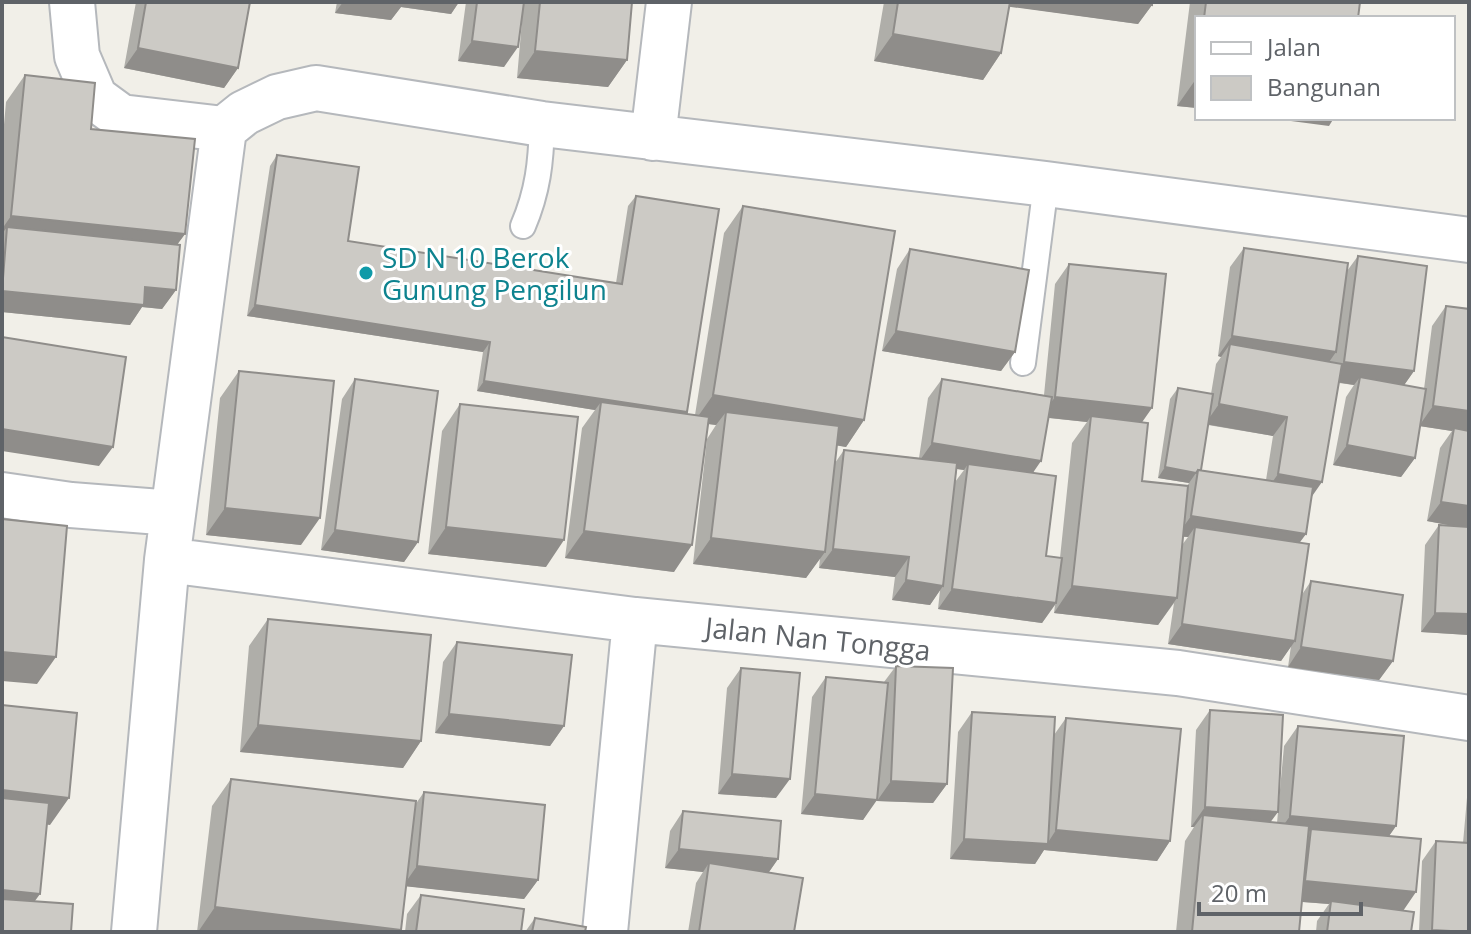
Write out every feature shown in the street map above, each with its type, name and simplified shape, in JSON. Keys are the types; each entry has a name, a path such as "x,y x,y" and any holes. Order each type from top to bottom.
{"street":[{"path":"72,2 77,56 95,98 121,117 224,129"},
{"path":"653,138 669,2"},
{"path":"134,932 167,560 224,129 244,113 277,97 316,88 542,124 1046,184 1469,240"},
{"path":"2,495 71,505 173,513"},
{"name":"Jalan Nan Tongga","path":"167,560 635,620 1178,673 1469,718"},
{"path":"605,932 635,620"}],"lane":[{"path":"523,226 535,195 542,124"},
{"path":"1023,363 1046,184"}],"building":[{"path":"146,2 250,2 238,68 138,48"},
{"path":"477,2 524,2 518,47 472,41"},
{"path":"540,2 632,2 627,60 535,51"},
{"path":"898,2 1010,2 1001,53 893,34"},
{"path":"1206,2 1360,2 1358,16 1204,16"},
{"path":"25,75 95,83 91,129 195,139 185,234 11,216"},
{"name":"SD N 10 Berok Gunung Pengilun","path":"277,155 359,167 348,241 622,284 636,196 719,209 687,412 484,381 490,342 255,305"},
{"path":"743,206 895,231 864,420 713,395"},
{"path":"7,227 180,245 176,290 145,287 144,305 2,291"},
{"path":"1244,248 1348,263 1336,352 1232,336"},
{"path":"910,249 1029,270 1015,352 896,331"},
{"path":"1358,256 1427,266 1414,371 1344,362"},
{"path":"1069,264 1166,274 1152,408 1055,397"},
{"path":"1446,306 1469,309 1469,411 1433,406"},
{"path":"2,337 126,357 113,447 2,429"},
{"path":"1230,344 1342,364 1322,482 1278,474 1287,417 1219,404"},
{"path":"239,371 334,381 320,518 225,508"},
{"path":"1360,377 1426,389 1415,458 1347,445"},
{"path":"355,379 438,391 418,542 335,530"},
{"path":"942,379 1052,397 1041,461 932,443"},
{"path":"1178,388 1213,394 1201,470 1196,473 1165,467"},
{"path":"601,402 709,417 692,545 584,531"},
{"path":"460,404 578,417 564,540 446,527"},
{"path":"726,412 839,426 825,552 711,538"},
{"path":"1091,416 1148,423 1142,481 1188,486 1177,598 1072,586"},
{"path":"1454,428 1469,431 1469,506 1441,502"},
{"path":"844,450 957,463 943,586 906,580 909,557 833,549"},
{"path":"968,464 1056,476 1046,556 1062,558 1056,603 952,589"},
{"path":"1198,470 1313,487 1306,534 1191,516"},
{"path":"2,519 67,526 56,657 2,652"},
{"path":"1439,525 1469,527 1469,614 1435,613"},
{"path":"1195,527 1309,544 1295,641 1182,624"},
{"path":"1311,581 1403,595 1393,661 1301,647"},
{"path":"268,619 431,635 421,741 258,725"},
{"path":"457,642 572,655 564,726 449,714"},
{"path":"896,666 953,668 947,784 891,781"},
{"path":"741,668 800,673 790,779 732,774"},
{"path":"826,677 888,683 877,800 815,794"},
{"path":"2,705 77,713 69,798 2,790"},
{"path":"1210,710 1283,715 1278,812 1205,807"},
{"path":"972,712 1055,717 1048,844 964,839"},
{"path":"1066,718 1181,729 1170,841 1056,830"},
{"path":"1298,726 1404,736 1396,826 1290,816"},
{"path":"231,779 416,801 401,930 215,907"},
{"path":"424,792 545,805 538,880 417,866"},
{"path":"2,798 49,803 40,894 2,890"},
{"path":"683,811 781,821 778,859 679,849"},
{"path":"1203,815 1309,826 1299,932 1192,932"},
{"path":"1311,829 1421,839 1416,892 1305,881"},
{"path":"1436,841 1469,843 1469,932 1432,930"},
{"path":"709,863 803,878 794,932 699,932"},
{"path":"421,895 524,909 521,932 416,932"},
{"path":"2,899 73,904 71,932 2,932"},
{"path":"1331,901 1414,912 1411,932 1327,932"},
{"path":"535,918 586,927 585,932 532,932"}],"place":[{"name":"SD N 10 Berok Gunung Pengilun","path":"366,273"}]}
